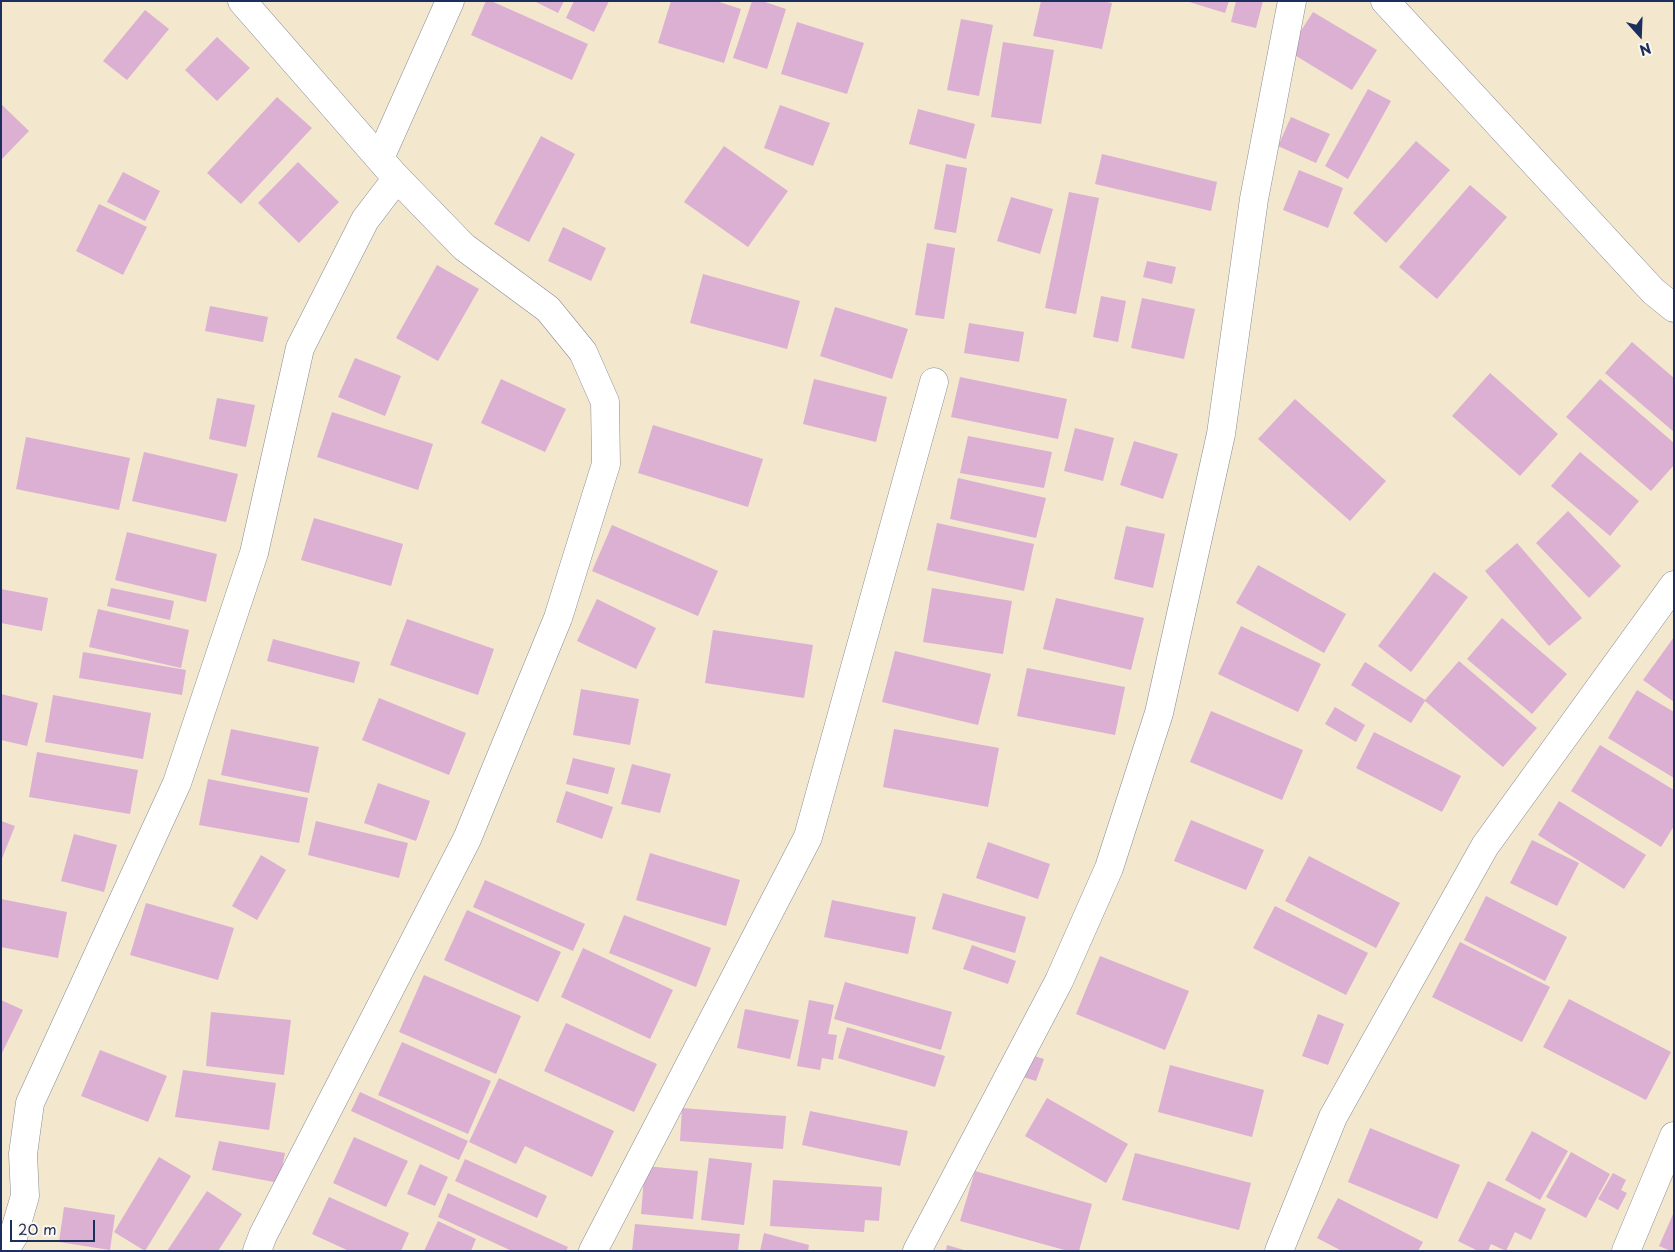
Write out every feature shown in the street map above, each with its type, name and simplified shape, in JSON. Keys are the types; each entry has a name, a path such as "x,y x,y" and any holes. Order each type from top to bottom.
{"street":[{"path":"242,1 388,168 464,247 548,309 583,352 605,402 606,464 558,618 467,839 268,1226 257,1251"},
{"path":"4,1251 13,1237 25,1196 23,1154 30,1103 177,783 254,553 300,348 365,220 388,168 450,1"},
{"path":"917,1251 1059,981 1109,868 1159,713 1221,434 1254,199 1292,1"},
{"path":"1385,1 1653,291 1674,308"},
{"path":"593,1251 808,837 934,382"},
{"path":"1279,1251 1333,1117 1485,846 1674,585"},
{"path":"1626,1251 1674,1136"}],"building":[{"path":"486,1 491,1 588,44 572,80 471,35"},
{"path":"534,1 564,1 558,13"},
{"path":"574,1 609,1 594,32 566,18"},
{"path":"671,1 716,1 741,9 724,63 658,43"},
{"path":"752,1 762,1 786,9 767,69 733,58"},
{"path":"1041,1 1102,1 1112,3 1102,49 1033,36"},
{"path":"1186,1 1229,1 1225,13"},
{"path":"1236,1 1263,1 1256,28 1231,22"},
{"path":"145,10 169,29 127,80 103,61"},
{"path":"1313,12 1377,50 1352,90 1288,51"},
{"path":"961,19 993,25 979,96 947,90"},
{"path":"797,22 864,43 847,94 781,74"},
{"path":"217,37 250,68 217,101 185,70"},
{"path":"1003,42 1054,50 1041,124 991,117"},
{"path":"1368,89 1391,101 1348,179 1325,166"},
{"path":"277,97 312,128 241,204 207,173"},
{"path":"1,104 29,131 1,160"},
{"path":"780,105 830,123 813,166 764,148"},
{"path":"918,109 975,124 966,159 909,144"},
{"path":"1291,117 1330,134 1316,163 1278,146"},
{"path":"541,136 575,154 529,242 494,224"},
{"path":"1416,141 1450,170 1386,243 1353,213"},
{"path":"724,146 788,191 748,247 684,202"},
{"path":"1102,154 1217,182 1211,211 1095,184"},
{"path":"298,162 339,202 299,243 258,203"},
{"path":"946,164 967,168 956,233 934,229"},
{"path":"1299,170 1343,188 1328,228 1283,210"},
{"path":"123,172 160,191 145,221 107,202"},
{"path":"1470,185 1507,217 1437,299 1399,267"},
{"path":"1069,192 1099,198 1076,314 1045,308"},
{"path":"1011,197 1053,209 1040,254 997,241"},
{"path":"99,204 147,227 123,275 76,251"},
{"path":"563,227 606,248 591,281 548,261"},
{"path":"927,243 955,248 944,319 915,315"},
{"path":"1147,261 1176,267 1172,284 1143,277"},
{"path":"437,265 479,289 438,361 396,338"},
{"path":"703,274 800,301 787,349 690,323"},
{"path":"1101,296 1126,301 1118,342 1093,337"},
{"path":"1142,298 1195,309 1184,359 1131,348"},
{"path":"210,306 268,317 263,342 205,331"},
{"path":"835,307 908,329 892,379 820,356"},
{"path":"969,323 1024,332 1019,362 964,353"},
{"path":"1632,342 1674,378 1674,432 1605,373"},
{"path":"355,358 401,376 385,416 338,397"},
{"path":"1490,373 1558,434 1520,476 1452,416"},
{"path":"960,377 1067,399 1058,439 951,417"},
{"path":"501,379 566,409 545,452 481,423"},
{"path":"814,379 887,397 876,442 803,424"},
{"path":"1600,379 1674,443 1674,465 1651,491 1566,417"},
{"path":"217,398 255,405 246,447 209,439"},
{"path":"1295,399 1386,481 1350,521 1258,439"},
{"path":"332,412 433,444 418,490 317,457"},
{"path":"653,425 763,459 748,507 638,473"},
{"path":"1075,428 1114,438 1103,481 1064,471"},
{"path":"968,436 1052,452 1044,488 960,473"},
{"path":"26,437 130,458 119,510 16,489"},
{"path":"1134,441 1178,454 1163,499 1120,485"},
{"path":"144,452 238,474 226,522 132,501"},
{"path":"1580,452 1639,501 1610,536 1551,486"},
{"path":"958,478 1046,498 1036,538 950,519"},
{"path":"1568,511 1621,566 1589,598 1536,543"},
{"path":"314,518 403,544 391,586 301,560"},
{"path":"937,523 1034,544 1024,591 927,570"},
{"path":"612,525 718,571 698,616 592,571"},
{"path":"1126,526 1165,534 1153,588 1114,579"},
{"path":"127,532 217,554 206,602 115,580"},
{"path":"1517,543 1582,618 1549,646 1485,571"},
{"path":"1258,565 1346,614 1324,653 1236,603"},
{"path":"1434,572 1468,597 1411,672 1378,646"},
{"path":"111,588 174,601 170,620 107,606"},
{"path":"932,588 1012,601 1003,654 923,642"},
{"path":"1,589 48,598 42,631 1,623"},
{"path":"1056,598 1144,618 1131,670 1043,649"},
{"path":"597,599 656,628 636,669 577,641"},
{"path":"98,609 189,630 181,668 89,647"},
{"path":"1502,618 1567,674 1532,714 1467,659"},
{"path":"407,619 494,649 478,695 390,665"},
{"path":"1241,626 1321,664 1298,712 1218,674"},
{"path":"713,630 813,645 804,698 705,683"},
{"path":"1674,637 1674,702 1643,680"},
{"path":"273,639 360,662 354,683 267,661"},
{"path":"895,651 991,674 978,725 882,702"},
{"path":"83,652 186,670 182,695 79,678"},
{"path":"1459,661 1537,728 1503,767 1425,701 1411,723 1351,685 1365,662 1425,700"},
{"path":"1027,668 1125,687 1115,735 1017,716"},
{"path":"581,689 639,699 630,745 573,735"},
{"path":"1637,690 1674,712 1674,778 1608,738"},
{"path":"1,694 38,703 27,746 1,740"},
{"path":"53,695 151,713 143,759 45,742"},
{"path":"379,698 466,733 449,775 362,740"},
{"path":"1335,707 1365,725 1356,742 1325,724"},
{"path":"1211,711 1303,750 1282,800 1190,762"},
{"path":"231,729 319,747 309,793 221,775"},
{"path":"894,729 999,748 988,807 883,787"},
{"path":"1374,732 1461,776 1442,812 1356,768"},
{"path":"1600,745 1674,790 1674,826 1661,847 1571,791"},
{"path":"37,752 138,770 130,814 29,797"},
{"path":"573,758 615,768 608,794 566,784"},
{"path":"632,764 671,774 660,813 621,804"},
{"path":"208,779 308,798 299,843 199,825"},
{"path":"378,783 430,801 416,841 364,823"},
{"path":"566,791 613,807 602,839 556,822"},
{"path":"1559,801 1646,855 1624,889 1538,835"},
{"path":"1191,820 1264,850 1246,890 1174,861"},
{"path":"1,821 15,826 1,861"},
{"path":"316,821 408,843 399,878 308,855"},
{"path":"74,834 117,845 104,892 61,881"},
{"path":"1532,840 1579,863 1557,906 1510,883"},
{"path":"988,842 1050,864 1038,899 976,878"},
{"path":"650,853 740,880 726,926 636,900"},
{"path":"261,855 286,870 257,920 232,906"},
{"path":"1309,856 1400,903 1376,948 1285,901"},
{"path":"485,880 585,924 573,951 473,907"},
{"path":"943,893 1026,917 1015,953 932,929"},
{"path":"1486,896 1567,937 1545,981 1464,940"},
{"path":"1,899 67,912 58,958 1,947"},
{"path":"832,900 916,917 908,954 824,937"},
{"path":"146,903 234,928 218,980 130,955"},
{"path":"1275,906 1368,953 1346,995 1253,948"},
{"path":"467,910 561,952 538,1002 444,960"},
{"path":"624,915 711,948 696,987 609,953"},
{"path":"1460,942 1550,987 1522,1042 1432,997"},
{"path":"972,945 1016,961 1008,984 963,969"},
{"path":"583,948 673,990 650,1039 561,997"},
{"path":"1100,956 1189,991 1165,1050 1076,1014"},
{"path":"424,975 521,1016 496,1074 399,1032"},
{"path":"845,982 952,1012 941,1050 834,1019"},
{"path":"1569,999 1671,1052 1646,1100 1543,1047"},
{"path":"1,1000 23,1010 1,1055"},
{"path":"809,1000 834,1005 828,1034 837,1035 833,1060 822,1058 820,1070 797,1066"},
{"path":"745,1009 799,1020 790,1059 737,1048"},
{"path":"211,1012 291,1020 284,1075 206,1066"},
{"path":"1318,1014 1344,1024 1328,1065 1302,1056"},
{"path":"566,1023 657,1064 634,1112 544,1071"},
{"path":"847,1027 945,1056 935,1087 838,1058"},
{"path":"402,1042 491,1081 468,1134 378,1095"},
{"path":"100,1050 167,1076 148,1122 81,1096"},
{"path":"1028,1054 1044,1059 1036,1081 1020,1076"},
{"path":"1170,1065 1264,1090 1252,1137 1158,1112"},
{"path":"183,1070 276,1083 269,1130 175,1117"},
{"path":"499,1078 614,1131 592,1177 525,1146 516,1164 469,1142"},
{"path":"360,1092 468,1141 459,1160 351,1111"},
{"path":"1047,1098 1128,1144 1106,1183 1025,1136"},
{"path":"682,1108 786,1116 783,1149 680,1141"},
{"path":"810,1111 908,1131 900,1166 802,1145"},
{"path":"1370,1128 1460,1165 1437,1219 1348,1182"},
{"path":"1532,1131 1568,1151 1540,1200 1505,1180"},
{"path":"354,1137 408,1161 386,1207 333,1183"},
{"path":"219,1141 285,1153 279,1183 212,1170"},
{"path":"1571,1152 1610,1174 1586,1218 1546,1197"},
{"path":"1135,1153 1251,1183 1239,1230 1122,1200"},
{"path":"159,1157 191,1176 145,1251 114,1232"},
{"path":"709,1158 752,1163 744,1225 701,1220"},
{"path":"465,1159 547,1196 537,1218 455,1181"},
{"path":"420,1164 448,1177 435,1206 407,1194"},
{"path":"645,1166 698,1171 693,1219 641,1214"},
{"path":"975,1171 1092,1204 1079,1251 1068,1251 960,1221"},
{"path":"1613,1173 1626,1180 1621,1190 1627,1193 1618,1210 1598,1199"},
{"path":"773,1180 882,1187 879,1221 865,1220 864,1232 770,1226"},
{"path":"1488,1181 1546,1209 1531,1240 1515,1232 1506,1251 1491,1244 1488,1251 1478,1251 1458,1241"},
{"path":"207,1191 242,1214 218,1251 167,1251"},
{"path":"448,1193 568,1247 566,1251 512,1251 438,1217"},
{"path":"329,1197 409,1233 401,1251 349,1251 312,1234"},
{"path":"1338,1198 1423,1242 1418,1251 1342,1251 1317,1238"},
{"path":"64,1207 115,1215 110,1250 59,1242"},
{"path":"1674,1212 1674,1251 1671,1251 1659,1246"},
{"path":"438,1221 476,1239 471,1251 424,1251"},
{"path":"635,1224 740,1234 738,1251 632,1251"},
{"path":"764,1233 809,1245 808,1251 760,1251"},
{"path":"947,1245 964,1250 964,1251 946,1251"}]}
